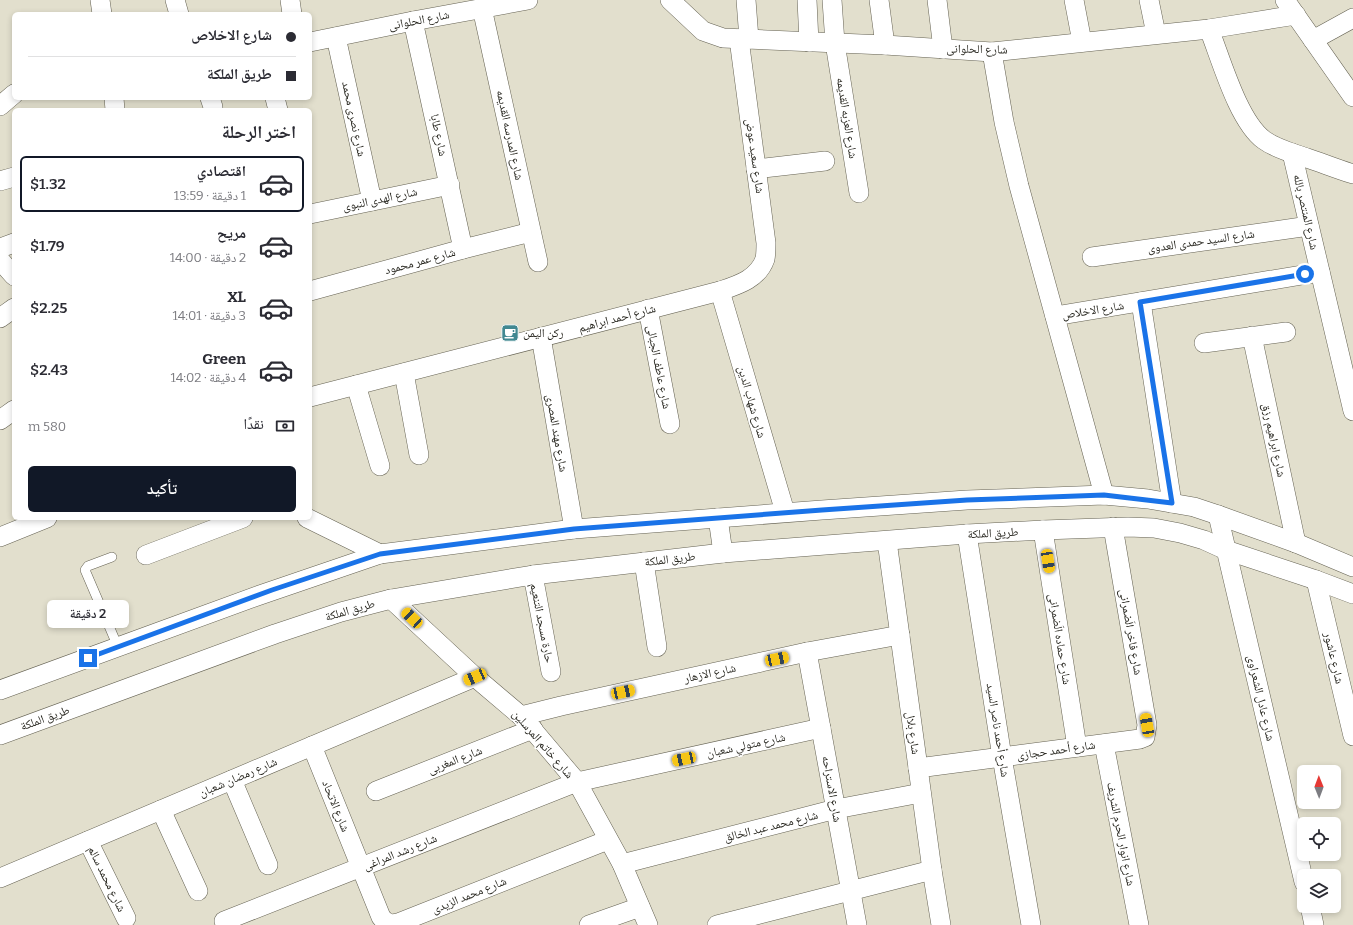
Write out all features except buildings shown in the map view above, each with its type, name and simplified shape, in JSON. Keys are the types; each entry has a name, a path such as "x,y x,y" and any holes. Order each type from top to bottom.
{"street":[{"path":"100,0 102,12"},
{"path":"175,0 178,12"},
{"path":"290,0 292,12"},
{"name":"شارع الحلوانى","path":"312,42 413,21 450,7 482,8 528,0"},
{"name":"شارع الحلوانى","path":"670,0 702,31 722,38 885,45 992,52 1209,29 1291,7"},
{"name":"شارع سعيد عوض","path":"746,0 744,39 756,169 766,243 765,258 758,272"},
{"path":"808,0 809,42"},
{"name":"شارع العزبه القديمه","path":"832,0 836,43 859,193"},
{"path":"879,0 885,45"},
{"path":"937,0 942,49"},
{"path":"1074,0 1082,42"},
{"path":"1149,0 1156,34"},
{"path":"1291,7 1353,97"},
{"name":"شارع المدرسه القديمه","path":"482,8 538,262"},
{"path":"1313,40 1353,18"},
{"name":"شارع طابا","path":"413,21 463,249"},
{"path":"1209,29 1236,100 1244,117 1253,129 1264,140 1292,153 1352,173"},
{"name":"شارع نصرى محمد","path":"336,37 372,201"},
{"path":"992,52 1004,122 1019,186 1104,495"},
{"path":"0,106 12,96"},
{"name":"شارع المنتصر بالله","path":"1292,153 1353,411"},
{"path":"756,169 825,160"},
{"path":"0,181 12,178"},
{"name":"شارع الهدى النبوى","path":"312,214 450,185"},
{"name":"شارع السيد حمدى العدوى","path":"1092,257 1310,226"},
{"name":"شارع عمر محمود","path":"312,290 531,232"},
{"path":"0,248 12,244"},
{"path":"0,260 12,274"},
{"name":"شارع أحمد ابراهيم","path":"312,396 720,291 740,284 758,272"},
{"name":"شارع الاخلاص","path":"1055,316 1320,272"},
{"name":"شارع شهاب الدين","path":"720,291 785,512"},
{"path":"1140,302 1172,503"},
{"path":"0,318 12,309"},
{"name":"شارع عاطف الجبالى","path":"648,309 670,424"},
{"path":"1204,343 1286,332"},
{"name":"شارع ابراهيم رزق","path":"1252,336 1296,543"},
{"name":"شارع مهند المصرى","path":"541,338 574,529"},
{"path":"404,373 420,455"},
{"path":"356,385 380,466"},
{"path":"0,420 12,411"},
{"path":"0,690 260,595 380,554 574,529 785,512 967,500 1104,495 1194,507 1218,514 1296,543 1353,567"},
{"name":"شارع عادل الشعراوى","path":"1218,514 1301,869"},
{"path":"718,518 723,553"},
{"path":"0,537 42,520"},
{"path":"146,556 238,520"},
{"path":"311,520 380,554"},
{"name":"طريق الملكة","path":"0,735 275,634 342,612 391,599 533,575 723,553 967,534 1113,527 1154,528 1180,533 1204,540 1226,550 1353,594"},
{"name":"شارع فاخر الَضمرانى","path":"1113,527 1147,725 1145,736"},
{"name":"شارع حماده الَضمرانى","path":"1043,530 1077,747"},
{"name":"شارع أحمد ناصر السيد","path":"967,534 1002,757 1031,925"},
{"name":"شارع بلال","path":"887,541 921,793 941,925"},
{"path":"644,562 657,647"},
{"name":"حارة مسجد التنعيم","path":"533,575 551,672"},
{"name":"شارع عاشور","path":"1316,580 1353,736"},
{"name":"شارع خاتم المرسلين","path":"391,599 527,723 577,782 622,864 648,925"},
{"name":"شارع الازهار","path":"527,723 561,706 807,652 900,635"},
{"name":"شارع الاستراحه","path":"807,652 857,925"},
{"name":"شارع رمضان شعبان","path":"0,878 475,677"},
{"name":"شارع المغربى","path":"376,791 527,723"},
{"name":"شارع متولي شعبان","path":"577,782 821,728"},
{"name":"شارع أحمد حجازى","path":"918,768 1140,739 1145,736"},
{"name":"شارع انوار الحرم الشريف","path":"1104,744 1139,925"},
{"name":"شارع الاتحاد","path":"312,746 361,867"},
{"path":"232,780 268,865"},
{"name":"شارع رشد المراغى","path":"224,921 577,782"},
{"name":"شارع محمد عبد الخالق","path":"622,864 836,809 921,793"},
{"path":"161,810 198,891"},
{"name":"شارع محمد الزيدى","path":"361,867 381,917 385,922 391,924 405,920 608,840"},
{"name":"شارع محمد سالم","path":"88,841 126,918"},
{"path":"717,925 932,870"},
{"path":"589,925 640,907"},
{"path":"1311,913 1314,925"}],"lane":[{"path":"112,557 88,566 85,570 118,647"}],"place":[{"name":"ركن اليمن","path":"510,333"}],"route":[{"path":"88,658 272,590 380,554 574,529 967,500 1104,495 1172,503 1140,302 1305,274"}]}
